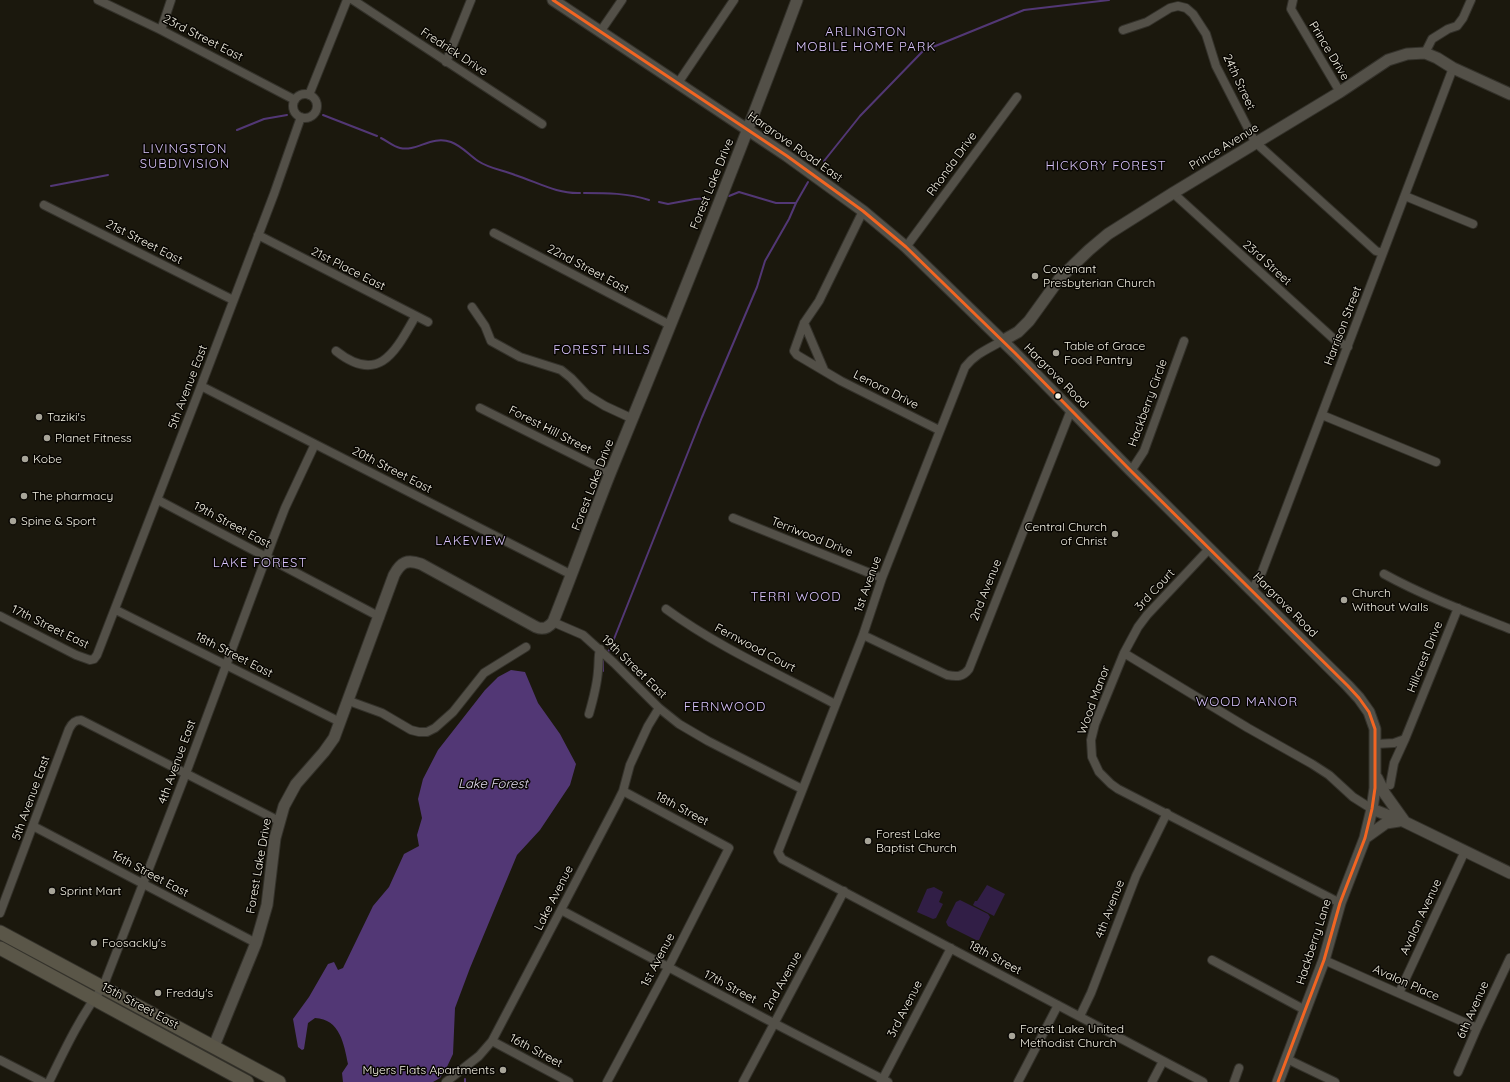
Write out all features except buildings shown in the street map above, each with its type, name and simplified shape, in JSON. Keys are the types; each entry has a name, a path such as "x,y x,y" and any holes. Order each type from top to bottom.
{"main road":[{"name":"15th Street East","path":"0,932 279,1082"},
{"name":"15th Street East","path":"0,948 244,1081"},
{"path":"208,1061 214,1046"}],"street":[{"name":"23rd Street East","path":"98,0 113,3 161,30 295,100"},
{"path":"161,30 171,0"},
{"path":"310,95 347,0"},
{"name":"Fredrick Drive","path":"353,0 542,124"},
{"path":"446,62 471,0"},
{"name":"Hargrove Road East","path":"553,0 787,156 863,211 906,247 1002,341"},
{"path":"600,32 622,0"},
{"path":"678,83 734,0"},
{"name":"Forest Lake Drive","path":"214,1046 256,943 267,905 275,838 284,806 296,784 324,752 334,738 380,617 394,575 399,566 406,562 414,562 536,627 544,628 553,622 610,473 748,130 797,0"},
{"name":"Prince Drive","path":"1293,0 1291,9 1340,92"},
{"path":"1470,0 1463,18 1457,26 1448,29 1432,39 1425,53 1437,58 1453,68 1510,94"},
{"name":"24th Street","path":"1123,30 1147,22 1170,8 1178,6 1186,8 1193,14 1206,34 1216,66 1255,142 1376,251 1383,253"},
{"name":"Prince Avenue","path":"1002,341 1018,332 1029,321 1060,278 1088,250 1108,234 1255,142 1340,92 1388,60 1407,54 1425,53"},
{"name":"Harrison Street","path":"1252,590 1262,572 1453,68"},
{"path":"302,95 310,95 316,101 317,110 308,118 301,117 295,111 295,100 302,95"},
{"name":"Rhonda Drive","path":"906,247 1017,97"},
{"name":"5th Avenue East","path":"90,660 94,659 98,655 116,610 202,386 301,117"},
{"name":"23rd Street","path":"1173,193 1335,340 1348,347"},
{"path":"1405,196 1473,224"},
{"name":"21st Street East","path":"44,205 233,300"},
{"name":"Lenora Drive","path":"863,211 817,305 804,323 794,351 797,355 841,381 939,430"},
{"name":"22nd Street East","path":"494,234 670,325"},
{"name":"21st Place East","path":"258,235 415,317 428,322"},
{"path":"472,307 485,326 491,341 520,357 561,370 588,395 605,406 633,419"},
{"path":"336,351 347,360 357,364 365,366 374,365 389,358 400,344 415,317"},
{"path":"804,323 824,370"},
{"name":"Hargrove Road","path":"1002,341 1359,698 1369,712 1375,730 1376,788 1372,809"},
{"name":"1st Avenue","path":"778,852 863,635 882,578 939,430 965,367 970,360 978,354 1002,341"},
{"name":"Hackberry Circle","path":"1132,471 1144,451 1184,341"},
{"name":"20th Street East","path":"202,386 572,575"},
{"name":"Forest Hill Street","path":"480,408 610,473"},
{"name":"2nd Avenue","path":"863,635 948,675 956,677 966,674 1071,410"},
{"path":"1322,415 1436,462"},
{"name":"4th Avenue East","path":"49,1082 93,999 103,987 186,773 285,508 315,444"},
{"name":"19th Street East","path":"158,500 380,617"},
{"name":"Terriwood Drive","path":"733,518 882,578"},
{"name":"3rd Court","path":"1124,653 1138,627 1147,615 1210,548"},
{"path":"1384,574 1400,583 1510,629"},
{"name":"Hillcrest Drive","path":"1390,784 1394,763 1458,608"},
{"name":"Fernwood Court","path":"666,609 685,623 707,636 835,704"},
{"name":"18th Street East","path":"116,610 340,722"},
{"name":"17th Street East","path":"0,616 76,655 90,660"},
{"name":"19th Street East","path":"553,622 583,635 600,649 659,708 686,729 802,789"},
{"path":"349,701 382,713 411,730 427,732 435,728 453,712 484,673 526,647"},
{"path":"589,714 596,688 598,656 600,649"},
{"path":"1124,653 1244,726 1312,764 1329,775 1353,797 1372,809 1405,822 1510,873"},
{"name":"Wood Manor","path":"1124,653 1094,728 1091,746 1092,757 1099,772 1118,789 1340,903"},
{"name":"Lake Avenue","path":"446,1082 479,1056 492,1041 623,791 630,765 648,726 659,708"},
{"name":"5th Avenue East","path":"0,914 72,723 77,720 81,720 186,773"},
{"path":"1376,744 1394,743 1404,739"},
{"path":"186,773 279,821"},
{"path":"1376,774 1385,794 1405,822"},
{"name":"18th Street","path":"623,791 729,848"},
{"name":"Hackberry Lane","path":"1278,1082 1324,960 1340,903 1365,838 1372,809"},
{"name":"4th Avenue","path":"1080,1016 1091,993 1136,876 1167,813"},
{"path":"1365,838 1386,823 1396,821 1405,822"},
{"name":"16th Street East","path":"33,826 256,943"},
{"name":"1st Avenue","path":"607,1082 668,968 729,848"},
{"name":"Avalon Avenue","path":"1399,993 1465,851"},
{"name":"18th Street","path":"778,852 782,859 1203,1082"},
{"name":"2nd Avenue","path":"743,1082 810,958 844,891"},
{"name":"17th Street","path":"561,910 884,1081"},
{"name":"3rd Avenue","path":"884,1081 951,948"},
{"name":"6th Avenue","path":"1458,1072 1510,958"},
{"path":"1212,960 1305,1010"},
{"name":"Avalon Place","path":"1324,960 1477,1028"},
{"path":"1018,1082 1058,1005"},
{"name":"16th Street","path":"492,1041 569,1082"},
{"path":"1287,1059 1335,1082"},
{"path":"0,1060 43,1082"},
{"path":"1152,1082 1163,1061"},
{"path":"244,1081 249,1066"},
{"path":"1234,1082 1239,1068"}],"shaded area":[{"path":"987,885 1005,894 994,916 973,905"},
{"path":"934,887 943,892 939,902 943,904 936,918 933,919 917,912 927,889"},
{"path":"960,900 988,914 990,917 979,940 976,940 948,926 946,922 956,902"}],"water":[{"name":"Lake Forest","path":"511,670 525,672 538,703 560,734 576,764 570,785 540,830 517,855 455,1008 453,1054 440,1078 433,1082 343,1082 342,1073 348,1064 345,1049 335,1028 323,1019 315,1018 308,1023 304,1049 302,1050 298,1047 293,1019 309,997 328,964 334,962 338,970 343,968 373,906 389,887 404,854 419,846 417,835 422,818 418,799 423,779 438,750 485,690 498,677"}],"waterway":[{"path":"824,161 860,116 923,51 1024,10 1109,0"},
{"path":"237,130 264,119 287,115"},
{"path":"323,115 377,136"},
{"path":"381,138 395,146 406,149 444,140 459,146 487,166 555,190 580,193"},
{"path":"51,186 108,175"},
{"path":"607,653 610,649 702,417 757,287 765,261 808,182"},
{"path":"729,196 739,192 776,203 796,203"},
{"path":"584,193 609,193 649,200"},
{"path":"659,202 668,204 710,198"},
{"path":"603,671 603,660 605,657"}],"transit line":[{"path":"553,0 787,156 863,211 906,247 1015,353 1131,471 1348,686 1369,712 1375,729 1375,788 1365,838 1340,903 1324,960 1278,1082"}],"place":[{"name":"Covenant Presbyterian Church","path":"1035,276"},
{"name":"Table of Grace Food Pantry","path":"1056,353"},
{"name":"Taziki's","path":"39,417"},
{"name":"Planet Fitness","path":"47,438"},
{"name":"Kobe","path":"25,459"},
{"name":"The pharmacy","path":"24,496"},
{"name":"Spine & Sport","path":"13,521"},
{"name":"Central Church of Christ","path":"1115,534"},
{"name":"Church Without Walls","path":"1344,600"},
{"name":"Forest Lake Baptist Church","path":"868,841"},
{"name":"Sprint Mart","path":"52,891"},
{"name":"Foosackly's","path":"94,943"},
{"name":"Freddy's","path":"158,993"},
{"name":"Forest Lake United Methodist Church","path":"1012,1036"},
{"name":"Myers Flats Apartments","path":"503,1070"}],"district":[{"name":"ARLINGTON MOBILE HOME PARK","path":"866,40"},
{"name":"LIVINGSTON SUBDIVISION","path":"185,156"},
{"name":"HICKORY FOREST","path":"1106,166"},
{"name":"FOREST HILLS","path":"602,350"},
{"name":"LAKEVIEW","path":"471,541"},
{"name":"LAKE FOREST","path":"260,563"},
{"name":"TERRI WOOD","path":"796,597"},
{"name":"WOOD MANOR","path":"1247,702"},
{"name":"FERNWOOD","path":"725,707"}]}
